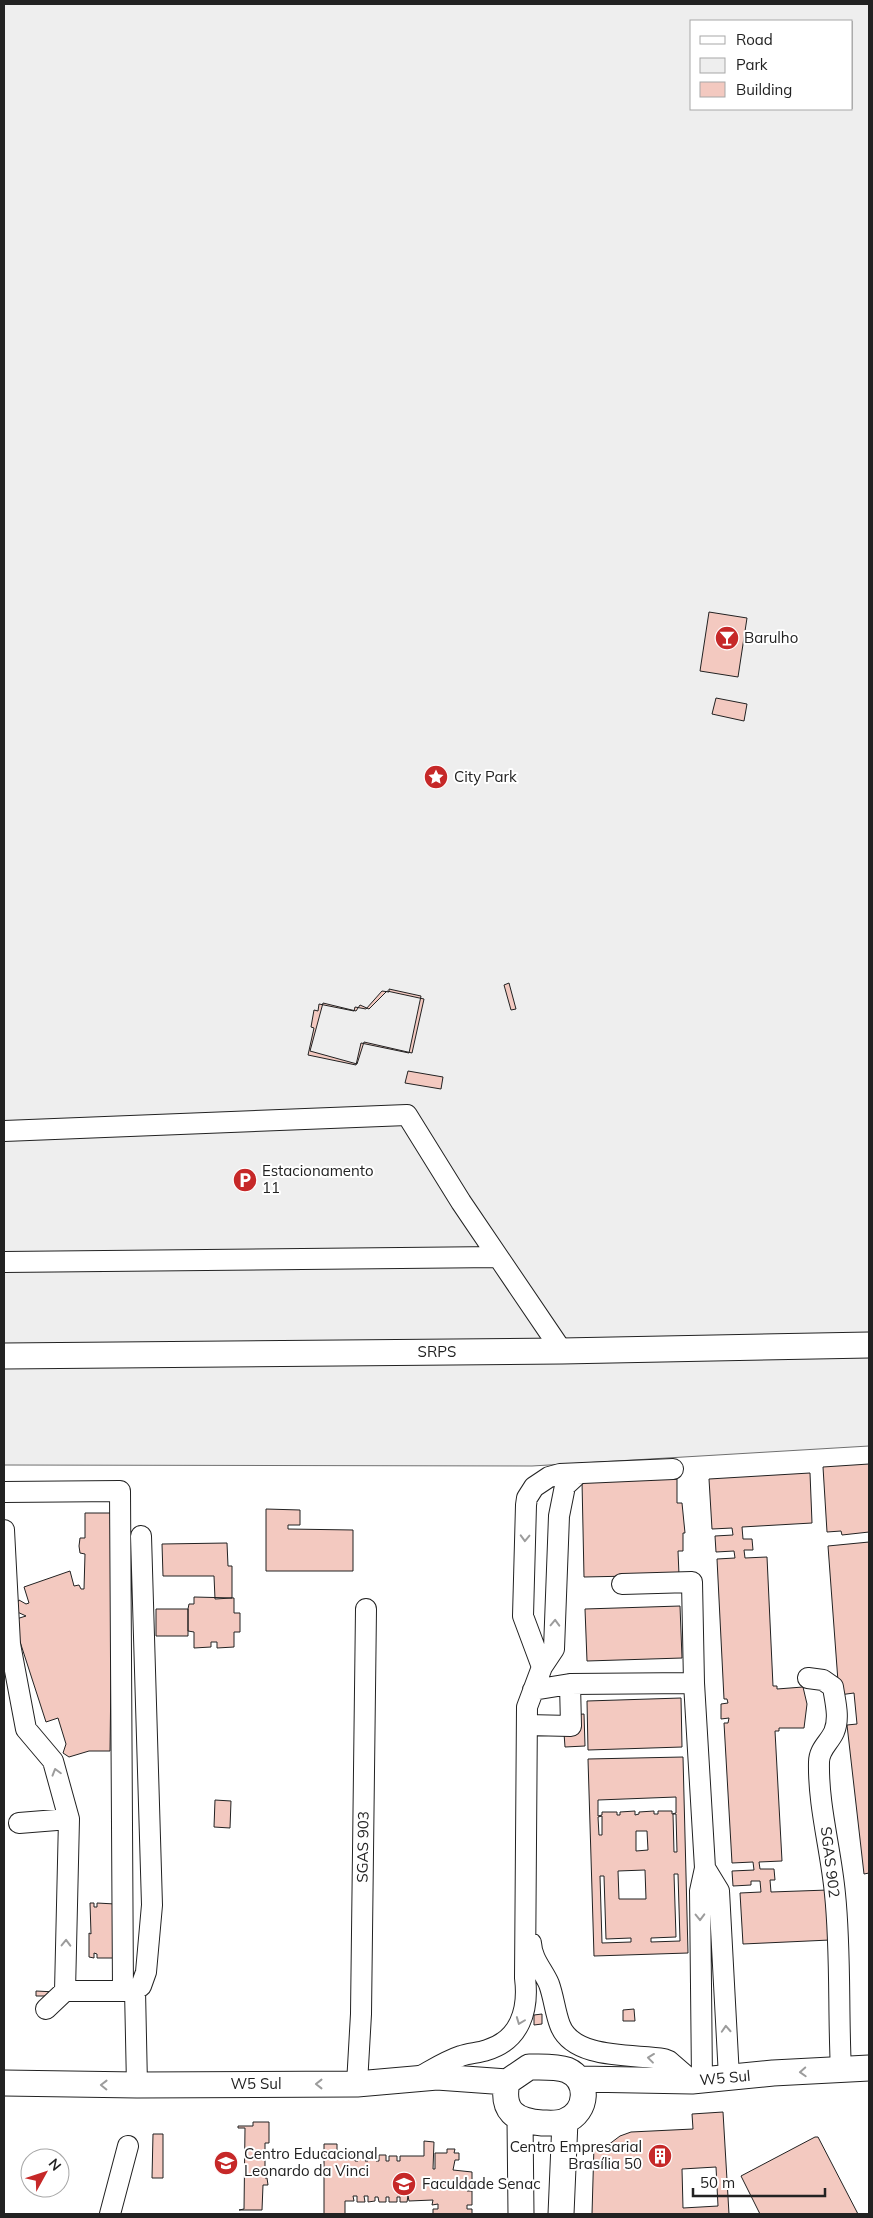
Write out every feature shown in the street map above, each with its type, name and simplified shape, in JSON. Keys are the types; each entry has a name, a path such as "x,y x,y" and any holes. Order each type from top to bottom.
{"main road":[{"name":"SRPS","path":"4,1356 562,1351 869,1345"},
{"path":"529,2067 567,2070 580,2079 584,2090 584,2102 578,2112 565,2122 551,2123 520,2120 510,2111 506,2102 507,2082 529,2067"},
{"name":"W5 Sul","path":"580,2079 697,2080 869,2068"},
{"name":"W5 Sul","path":"4,2083 137,2086 357,2084 437,2077 507,2082"},
{"path":"520,2120 521,2214"},
{"path":"561,2214 565,2122"}],"street":[{"path":"4,1131 407,1115 446,1180 562,1351"},
{"path":"4,1262 498,1257"},
{"path":"542,1668 523,1616 526,1504 530,1492 539,1482 560,1474 673,1469"},
{"path":"526,1998 526,1706 542,1668 554,1649 559,1516 565,1486 578,1474"},
{"path":"4,1492 120,1491 129,1990 137,2086"},
{"path":"526,1504 537,1498 547,1499 559,1516"},
{"path":"4,1530 10,1644 26,1729 53,1761 69,1819 65,1992"},
{"path":"46,2009 65,1992 129,1990 141,1986 146,1972 152,1905 141,1536"},
{"path":"622,1584 692,1582 694,1684 705,1868 700,1891 697,2080"},
{"name":"SGAS 903","path":"357,2084 361,2014 366,1609"},
{"name":"SGAS 902","path":"808,1678 823,1680 833,1687 836,1704 836,1725 833,1734 823,1747 818,1759 836,1895 841,2070"},
{"path":"533,1690 570,1684 694,1684"},
{"path":"527,1727 571,1726 570,1684"},
{"path":"527,1727 533,1744 531,1946 553,1996 564,2034 578,2045 612,2054 664,2059 697,2080"},
{"path":"19,1823 69,1819"},
{"path":"705,1868 719,1891 729,2077"},
{"path":"412,2080 448,2061 486,2051 504,2043 520,2025 528,1991 536,1987 553,1996"},
{"path":"110,2214 128,2146"}],"green space":[{"name":"City Park","path":"4,4 869,4 869,1446 532,1466 4,1465"}],"building":[{"path":"709,612 747,618 738,677 700,671"},
{"path":"716,698 747,704 744,721 712,714"},
{"path":"509,983 516,1009 511,1010 504,985"},
{"path":"389,989 421,996 409,1053 361,1043 356,1065 308,1055 314,1028 311,1027 314,1010 318,1011 319,1004 354,1011 355,1007 366,1009 382,991 389,992"},
{"path":"387,991 424,999 412,1053 364,1042 357,1064 310,1051 323,1003 356,1011 360,1005 369,1009"},
{"path":"408,1071 443,1077 441,1089 405,1083"},
{"path":"869,1464 869,1532 842,1535 841,1531 827,1532 823,1467"},
{"path":"810,1473 812,1523 742,1527 743,1539 752,1539 753,1550 744,1550 745,1558 767,1557 773,1686 777,1686 777,1689 803,1687 807,1704 804,1728 779,1728 779,1731 775,1731 782,1861 759,1862 760,1869 774,1869 775,1880 770,1880 771,1892 828,1890 830,1940 743,1944 740,1893 761,1892 760,1881 751,1881 751,1885 733,1886 732,1871 754,1870 753,1862 732,1863 724,1723 728,1723 729,1718 721,1719 721,1704 728,1703 727,1699 724,1699 717,1559 735,1558 734,1551 716,1552 715,1536 733,1535 732,1528 712,1529 709,1479"},
{"path":"677,1479 677,1503 682,1503 685,1533 683,1533 683,1551 678,1551 679,1575 584,1577 582,1481"},
{"path":"266,1509 300,1510 300,1525 288,1525 288,1529 353,1530 353,1571 266,1571"},
{"path":"85,1513 113,1513 110,1751 89,1751 69,1757 63,1753 66,1744 58,1718 46,1722 13,1620 26,1616 13,1610 19,1600 26,1604 29,1603 24,1587 70,1571 74,1586 79,1585 81,1589 84,1589 85,1554 80,1553 79,1546 80,1538 85,1538"},
{"path":"869,1542 869,1873 864,1874 847,1725 857,1724 854,1693 839,1695 828,1546"},
{"path":"227,1543 228,1566 232,1566 232,1598 215,1599 214,1576 163,1576 162,1544"},
{"path":"194,1597 234,1598 234,1613 240,1613 240,1632 234,1632 234,1647 217,1648 217,1642 211,1642 211,1647 194,1648 194,1632 188,1631 188,1609 189,1604 194,1604"},
{"path":"680,1606 682,1658 587,1661 585,1609"},
{"path":"156,1609 188,1609 188,1636 156,1636"},
{"path":"681,1698 682,1747 588,1750 587,1701"},
{"path":"584,1714 585,1746 565,1747 564,1733 568,1715"},
{"path":"683,1757 688,1953 594,1956 588,1759","holes":["676,1797 676,1813 672,1814 672,1811 658,1811 658,1814 654,1814 654,1811 639,1812 639,1814 635,1815 635,1811 620,1812 620,1815 617,1815 617,1812 602,1812 602,1815 598,1816 598,1800","673,1814 676,1814 677,1852 674,1852","602,1816 602,1835 599,1835 598,1817","636,1831 647,1831 648,1850 636,1851","645,1870 646,1899 619,1899 618,1871","674,1874 678,1874 680,1941 651,1942 651,1938 676,1937","600,1876 604,1876 606,1939 631,1938 631,1942 602,1943"]},
{"path":"215,1800 231,1801 230,1828 214,1827"},
{"path":"90,1903 94,1903 94,1907 97,1907 97,1903 115,1904 114,1958 97,1958 97,1954 94,1953 94,1958 89,1957 89,1933 91,1934"},
{"path":"36,1991 56,1992 56,1996 36,1996"},
{"path":"634,2009 635,2021 623,2021 623,2010"},
{"path":"542,2014 542,2024 534,2025 534,2015"},
{"name":"Centro Empresarial Brasília 50","path":"723,2112 729,2214 592,2214 594,2145 608,2145 620,2136 631,2132 693,2129 692,2114","holes":["716,2167 718,2206 683,2208 682,2169"]},
{"path":"253,2122 269,2122 269,2143 265,2143 265,2178 267,2178 268,2185 263,2185 262,2210 239,2210 244,2209 245,2128 238,2128 238,2126 253,2126"},
{"path":"153,2134 163,2134 163,2178 152,2178"},
{"path":"818,2137 858,2214 760,2214 741,2176"},
{"path":"424,2141 434,2142 433,2169 435,2169 435,2153 447,2153 447,2149 455,2149 454,2153 459,2153 459,2160 455,2160 453,2170 472,2172 472,2186 467,2187 467,2191 472,2191 472,2205 467,2205 467,2209 472,2209 472,2214 433,2214 433,2209 438,2209 438,2204 432,2205 433,2200 409,2201 408,2196 407,2202 400,2202 400,2197 397,2197 397,2202 389,2202 389,2197 386,2197 386,2202 379,2202 378,2197 375,2197 375,2201 368,2202 368,2196 364,2196 365,2202 357,2202 357,2196 353,2196 354,2201 345,2201 345,2214 324,2214 324,2144 337,2144 337,2156 346,2156 346,2161 347,2155 354,2155 355,2161 358,2161 357,2156 365,2155 365,2161 368,2161 368,2156 376,2155 376,2161 379,2161 379,2155 386,2155 386,2161 389,2161 389,2156 397,2156 397,2161 400,2161 400,2156 424,2156"}],"place":[{"name":"Barulho","path":"727,638"},
{"name":"City Park","path":"436,777"},
{"name":"Estacionamento 11","path":"245,1180"},
{"name":"Centro Empresarial Brasília 50","path":"660,2156"},
{"name":"Centro Educacional Leonardo da Vinci","path":"226,2163"},
{"name":"Faculdade Senac","path":"404,2184"}]}
